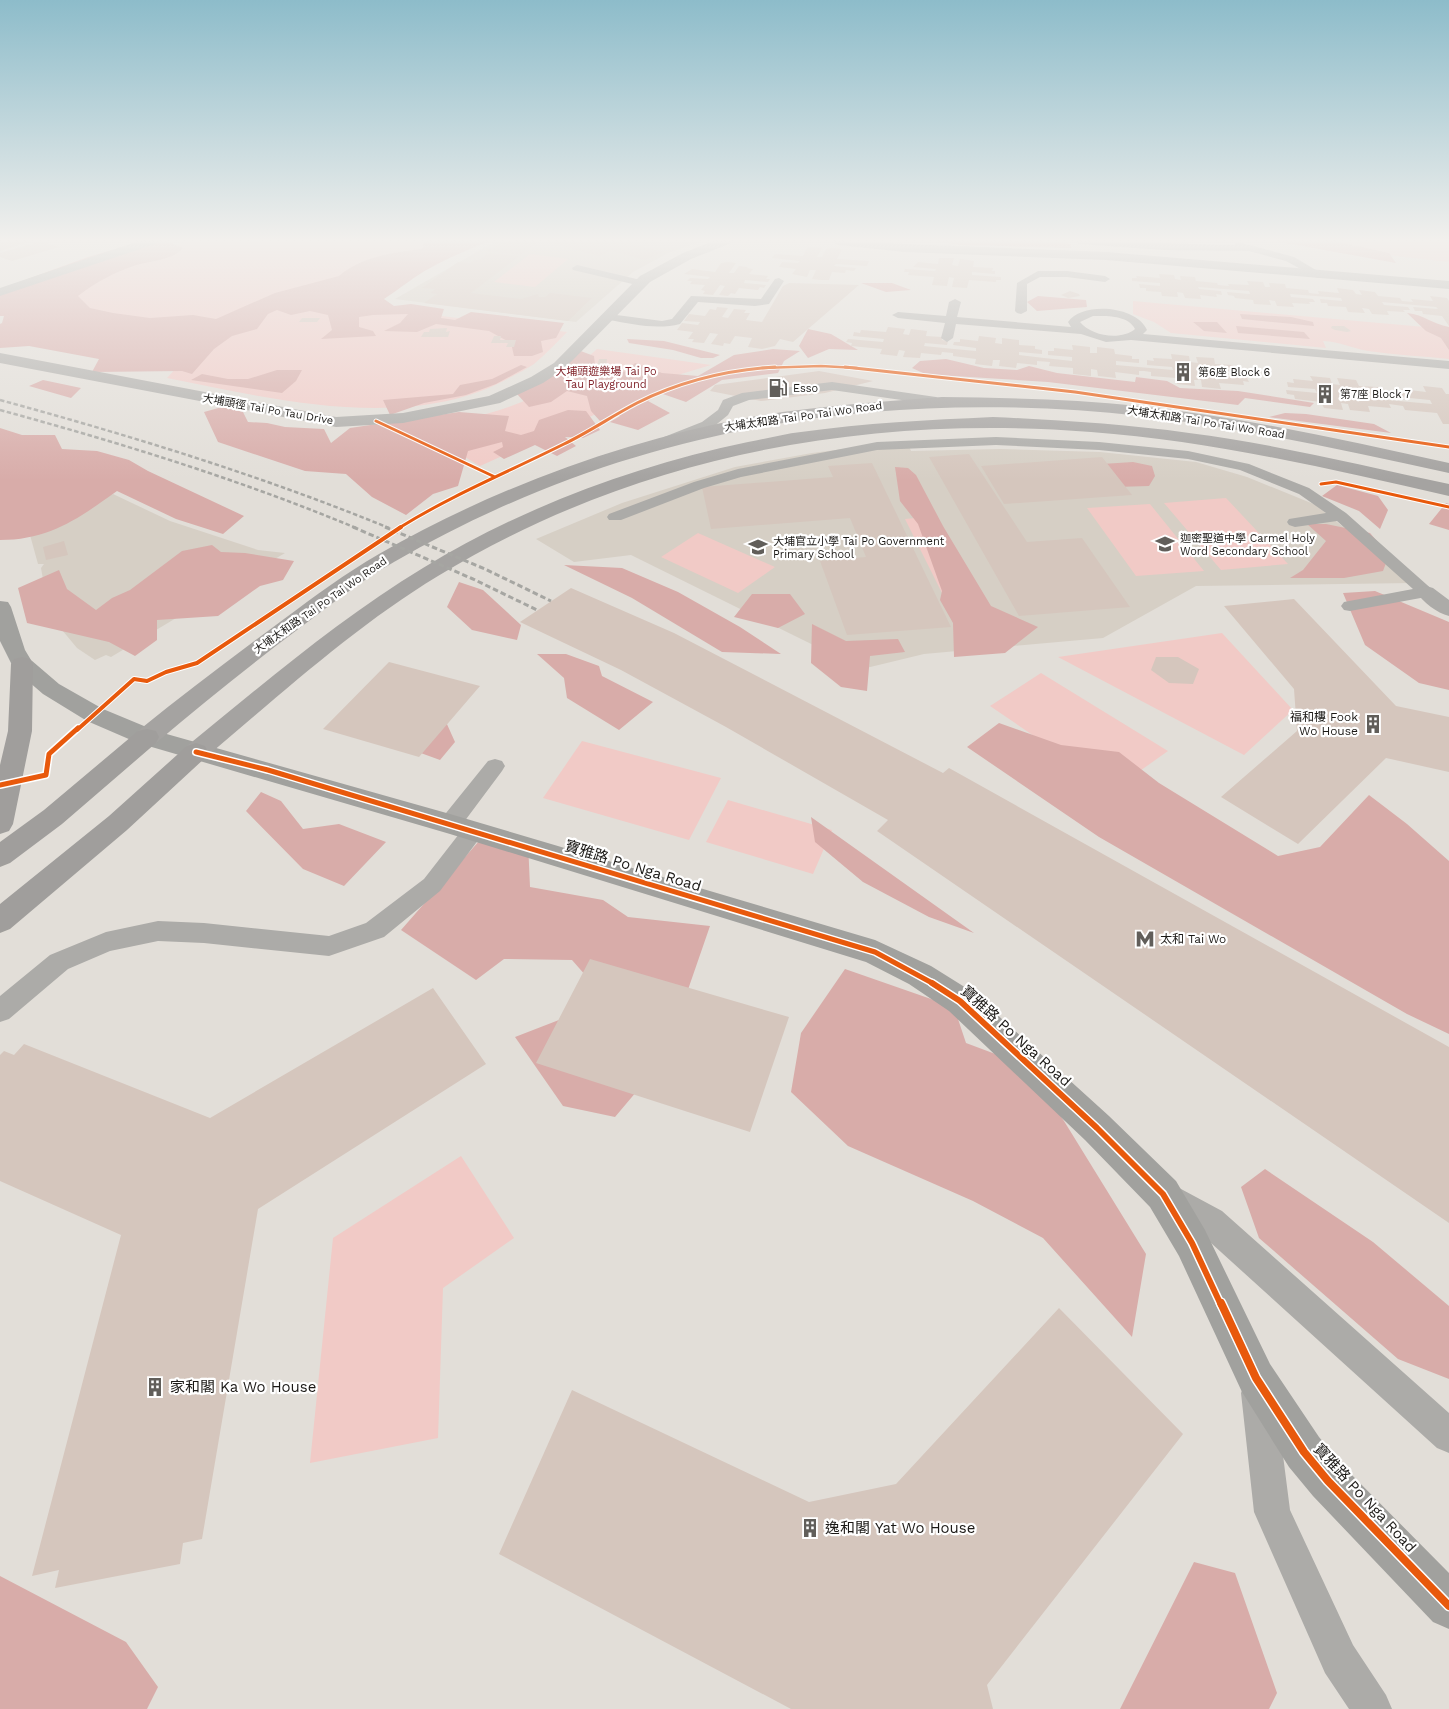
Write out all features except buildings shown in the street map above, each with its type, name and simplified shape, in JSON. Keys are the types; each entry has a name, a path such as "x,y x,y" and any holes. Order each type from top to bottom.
{"highway":[{"path":"0,824 20,731 22,664"},
{"path":"0,856 53,817 146,737"},
{"path":"0,920 118,823 196,752"}],"main road":[{"name":"大埔太和路 Tai Po Tai Wo Road","path":"146,737 216,679 317,605 386,558 454,522 521,490 574,470 668,440 719,428 870,406 936,401 1037,403 1140,411 1304,438 1449,468"},
{"name":"大埔太和路 Tai Po Tai Wo Road","path":"196,752 366,614 434,570 495,537 607,486 721,451 822,432 889,425 939,422 1044,423 1190,438 1302,458 1449,490"}],"street":[{"name":"大埔頭徑 Tai Po Tau Drive","path":"0,358 336,422 386,420 494,400 537,380 559,366 605,321"},
{"path":"1426,592 1449,610"},
{"path":"0,607 14,650 22,664"},
{"name":"寶雅路 Po Nga Road","path":"22,664 51,689 95,715 146,737 268,770 874,952 920,975 960,1000 1069,1101 1163,1194 1192,1243 1256,1378 1304,1452 1328,1481 1449,1606"}],"lane":[{"path":"637,321 662,324 677,321"},
{"path":"947,338 951,321"},
{"path":"957,321 1046,333 1082,331"},
{"path":"1075,321 1076,327 1082,331 1091,335 1113,339 1133,336 1449,365"},
{"path":"1133,336 1141,330 1138,323 1134,321"},
{"path":"668,440 707,425 723,412 728,403 747,396 832,386 936,401"},
{"path":"615,517 699,485 738,473 877,446 996,441 1119,448 1188,455 1244,467 1304,491 1340,516 1426,592"},
{"path":"1295,522 1340,516"},
{"path":"1350,606 1426,592"},
{"path":"0,1011 59,962 106,942 158,931 204,933 329,946 375,930 432,884 495,766"},
{"path":"1163,1194 1211,1222 1449,1436"},
{"path":"1256,1378 1272,1512 1339,1659 1372,1709"}],"shaded area":[{"path":"907,441 911,451 1000,449 1100,452 1196,462 1247,477 1316,505 1413,583 1196,586 1103,638 924,654 862,669 631,555 574,562 536,539 622,503 735,467 812,453"},
{"path":"113,494 170,521 258,550 285,553 111,657 106,655 95,660 77,648 62,630 44,585 41,568 44,564 38,564 30,535"}],"green space":[{"path":"3,321 263,321 257,329 232,336 214,349 192,374 182,371 92,372 99,359 29,346 0,348 0,324"},
{"path":"129,321 479,321 567,332 531,366 472,394 430,404 386,408 341,407 296,402 167,378 211,331 174,334"},
{"path":"330,321 359,321 359,327 373,331 376,336 321,339 332,330"},
{"path":"402,321 545,321 564,323 556,338 541,341 543,352 532,356 514,356 511,343 489,331 436,324 417,332 384,331"},
{"path":"1151,321 1355,321 1447,329 1449,332 1449,359 1388,354 1323,341 1326,348 1171,333"},
{"path":"1260,321 1308,321 1313,322 1314,326"},
{"path":"1415,321 1430,321 1449,327 1449,350 1441,338 1426,331"},
{"path":"1193,322 1217,322 1227,333 1204,331"},
{"path":"1236,326 1304,332 1310,339 1238,333"},
{"path":"808,329 831,334 858,350 829,349 808,358 799,346"},
{"path":"627,339 664,341 720,355 713,358 701,358 673,350 629,343"},
{"name":"大埔頭遊樂場 Tai Po Tau Playground","path":"597,349 711,365 651,383 605,410 480,466 418,429 491,413 526,400 543,392 564,378"},
{"path":"773,349 800,351 784,361 778,373 722,380 686,402 660,393 648,401 670,413 638,430 610,422 620,416 610,416 600,421 591,411 587,396 567,391 551,402 529,407 517,394 578,350 594,356 595,365 605,364 604,375 627,371 635,363 662,373 698,376 734,355"},
{"path":"946,359 984,368 1017,370 1029,366 1057,373 1135,382 1136,377 1167,381 1180,388 1238,391 1314,403 1310,407 1245,398 1238,405 1048,382 937,375 923,373 912,368 920,361"},
{"path":"521,365 527,367 496,384 466,395 424,403 390,415 383,400 453,394 460,385 492,379"},
{"path":"277,370 302,370 296,381 282,393 191,380 202,374 228,379 248,379"},
{"path":"43,380 81,388 71,398 29,386"},
{"path":"222,407 243,412 248,422 267,423 285,427 324,429 331,443 350,428 459,412 509,416 505,431 521,435 534,431 539,420 568,410 586,411 600,430 583,438 565,437 576,446 557,456 535,445 504,459 493,452 503,447 502,442 468,451 458,486 433,494 406,515 372,497 346,474 305,471 218,442 204,412"},
{"path":"1285,413 1306,414 1374,424 1391,433 1269,417"},
{"path":"0,428 22,435 55,435 62,449 97,451 129,460 148,471 244,516 223,534 176,519 117,491 90,510 49,532 18,539 0,540"},
{"path":"1133,462 1152,466 1155,476 1149,486 1115,487 1102,464"},
{"path":"895,467 908,468 916,475 943,526 991,606 1038,627 1005,653 954,657 953,623 940,600 942,591 918,524 900,501"},
{"path":"1337,485 1378,496 1388,510 1380,529 1359,511 1322,496"},
{"path":"1226,498 1288,564 1221,570 1164,503"},
{"path":"1446,503 1449,504 1449,530 1429,524"},
{"path":"1150,504 1204,571 1136,576 1087,508"},
{"path":"925,517 958,625 905,519"},
{"path":"1307,524 1326,524 1370,533 1389,555 1383,571 1344,578 1290,578 1303,570 1326,541"},
{"path":"698,533 775,567 738,593 661,557"},
{"path":"212,545 221,552 245,553 294,561 283,580 260,586 218,616 157,620 157,640 135,656 109,642 27,623 18,588 59,570 67,589 96,610 112,598 130,590 182,551"},
{"path":"564,565 622,568 678,592 740,627 781,654 722,652 632,598"},
{"path":"459,582 483,590 521,625 517,640 472,630 447,607"},
{"path":"1375,591 1449,622 1449,690 1419,683 1365,645 1343,593"},
{"path":"752,594 790,594 805,614 778,628 734,617"},
{"path":"812,624 846,641 898,639 905,652 870,656 867,691 841,687 811,663"},
{"path":"1222,633 1293,710 1244,755 1058,657"},
{"path":"537,654 566,654 599,666 602,676 653,702 619,730 567,698 564,678"},
{"path":"1041,673 1168,751 1113,790 990,706"},
{"path":"446,722 455,742 440,760 418,752"},
{"path":"999,723 1061,745 1119,752 1159,783 1278,856 1320,847 1369,795 1407,824 1449,861 1449,1034 1407,1014 1099,837 967,747"},
{"path":"582,741 721,778 689,840 543,798"},
{"path":"261,792 281,801 303,829 339,824 386,842 344,886 303,869 246,811"},
{"path":"728,800 832,830 813,874 706,842"},
{"path":"811,817 974,933 929,917 863,882 815,842"},
{"path":"487,832 528,842 530,887 603,900 628,917 710,926 664,1059 615,1117 563,1106 515,1037 608,1001 572,960 504,959 476,980 401,930"},
{"path":"845,969 954,1007 966,1043 1025,1065 1064,1121 1146,1254 1132,1337 1043,1238 973,1201 848,1146 791,1092 801,1033"},
{"path":"461,1156 514,1238 443,1288 438,1438 310,1463 333,1238"},
{"path":"1265,1169 1373,1242 1449,1306 1449,1379 1398,1359 1259,1238 1241,1187"},
{"path":"1194,1562 1235,1573 1277,1693 1269,1709 1120,1709"},
{"path":"0,1576 126,1642 158,1687 147,1709 0,1709"}],"railway":[{"path":"0,400 99,428 245,474 389,528"},
{"path":"0,410 180,463 269,494 356,528"},
{"path":"353,527 473,579 537,610"},
{"path":"385,527 485,569 551,601"}],"cycle path":[{"path":"0,785 46,775 49,754 134,679 147,681 166,672 197,663 362,551 435,506 471,487 564,444 650,397 698,380 722,374 771,367 846,367 1075,392 1449,447"},
{"path":"376,421 495,477"},
{"path":"1321,484 1336,482 1449,507"},
{"path":"196,752 268,770 875,952 920,975 960,1001 1097,1128 1163,1194 1192,1243 1256,1378 1304,1452 1328,1481 1449,1606"}],"place":[{"name":"第6座 Block 6","path":"1183,372"},
{"name":"Esso","path":"778,388"},
{"name":"第7座 Block 7","path":"1325,394"},
{"name":"迦密聖道中學 Carmel Holy Word Secondary School","path":"1165,544"},
{"name":"大埔官立小學 Tai Po Government Primary School","path":"758,547"},
{"name":"福和樓 Fook Wo House","path":"1373,724"},
{"name":"太和 Tai Wo","path":"1145,939"},
{"name":"家和閣 Ka Wo House","path":"155,1387"},
{"name":"逸和閣 Yat Wo House","path":"810,1528"}]}
